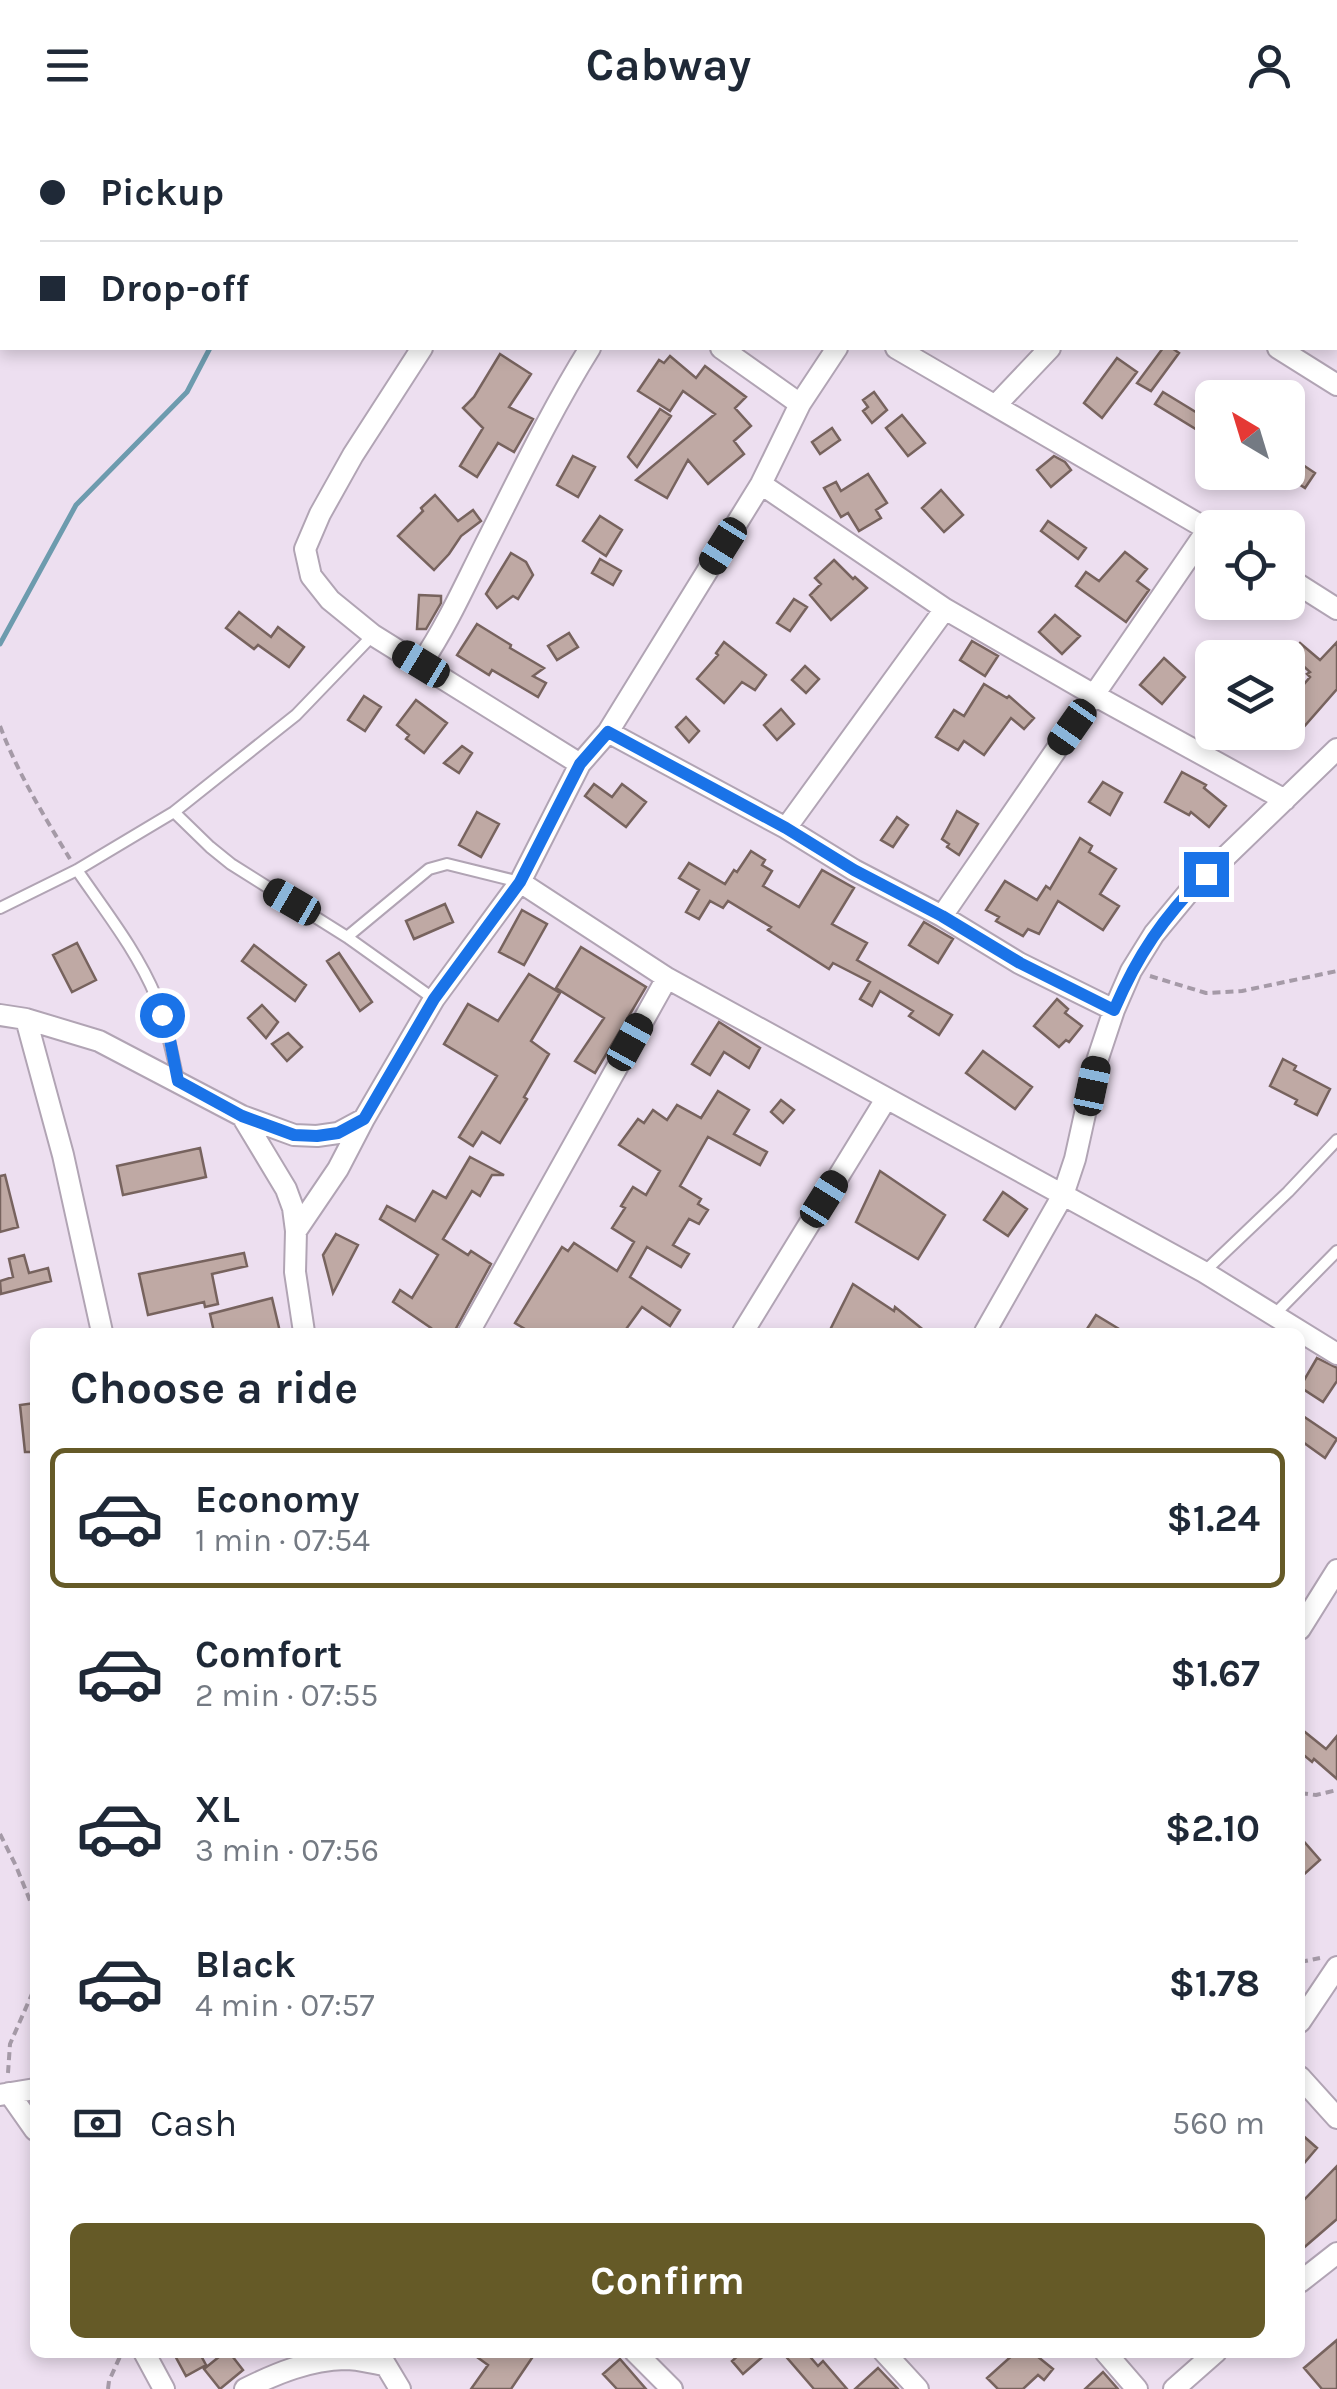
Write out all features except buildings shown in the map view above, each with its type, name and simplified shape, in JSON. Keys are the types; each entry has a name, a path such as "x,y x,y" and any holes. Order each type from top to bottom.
{"street":[{"path":"421,350 320,514 305,549 311,576 330,600 373,635 580,764"},
{"path":"421,664 441,634 537,440 589,350"},
{"path":"724,350 800,404"},
{"path":"296,1231 338,1169 434,999 520,882 580,764 608,732 762,484 800,404 836,350"},
{"path":"899,350 1195,521"},
{"path":"996,406 1048,350"},
{"path":"1281,350 1337,385"},
{"path":"762,484 945,609 1285,800"},
{"path":"942,916 1195,551"},
{"path":"1305,589 1337,609"},
{"path":"786,828 945,609"},
{"path":"608,732 786,828 1020,963 1114,1010"},
{"path":"987,1328 1063,1195 1096,1064 1130,970 1188,893 1337,749"},
{"path":"520,882 666,978 1204,1272 1270,1323"},
{"path":"471,1328 666,978"},
{"path":"0,1015 99,1042 242,1116 294,1135 338,1133 364,1119"},
{"path":"26,1019 63,1155 101,1328"},
{"path":"745,1328 886,1099"},
{"path":"242,1116 286,1189 293,1208 303,1328"},
{"path":"1305,1339 1337,1354"},
{"path":"1305,1621 1337,1570"},
{"path":"1305,2015 1337,1967"},
{"path":"1305,2083 1337,2118"},
{"path":"4,2094 30,2090"},
{"path":"4,2094 30,2124"},
{"path":"1305,2278 1337,2253"},
{"path":"147,2358 164,2389"},
{"path":"245,2389 277,2372 309,2364 381,2358 400,2389"},
{"path":"641,2358 672,2389"},
{"path":"890,2358 918,2389"},
{"path":"1110,2358 1137,2389"},
{"path":"1174,2389 1209,2358"}],"lane":[{"path":"0,908 77,870 174,812 296,715 373,635"},
{"path":"174,812 231,864 346,936 434,999"},
{"path":"346,936 429,869 447,864 520,882"},
{"path":"77,870 138,960 155,995 169,1035 178,1081"},
{"path":"1204,1272 1337,1140"},
{"path":"1270,1323 1337,1251"}],"path":[{"path":"0,726 36,804 77,870"},
{"path":"1130,970 1206,993 1242,991 1337,972"},
{"path":"1305,1794 1337,1790"},
{"path":"0,1834 30,1900"},
{"path":"4,2094 10,2044 30,1998"},
{"path":"108,2389 108,2380 119,2358"}],"waterway":[{"path":"0,644 76,505 187,392 209,350"}],"route":[{"path":"162,1015 178,1081 242,1116 294,1135 317,1136 338,1133 364,1119 434,999 520,882 580,764 608,732 786,828 1020,963 1114,1010 1130,970 1154,934 1206,874"}]}
